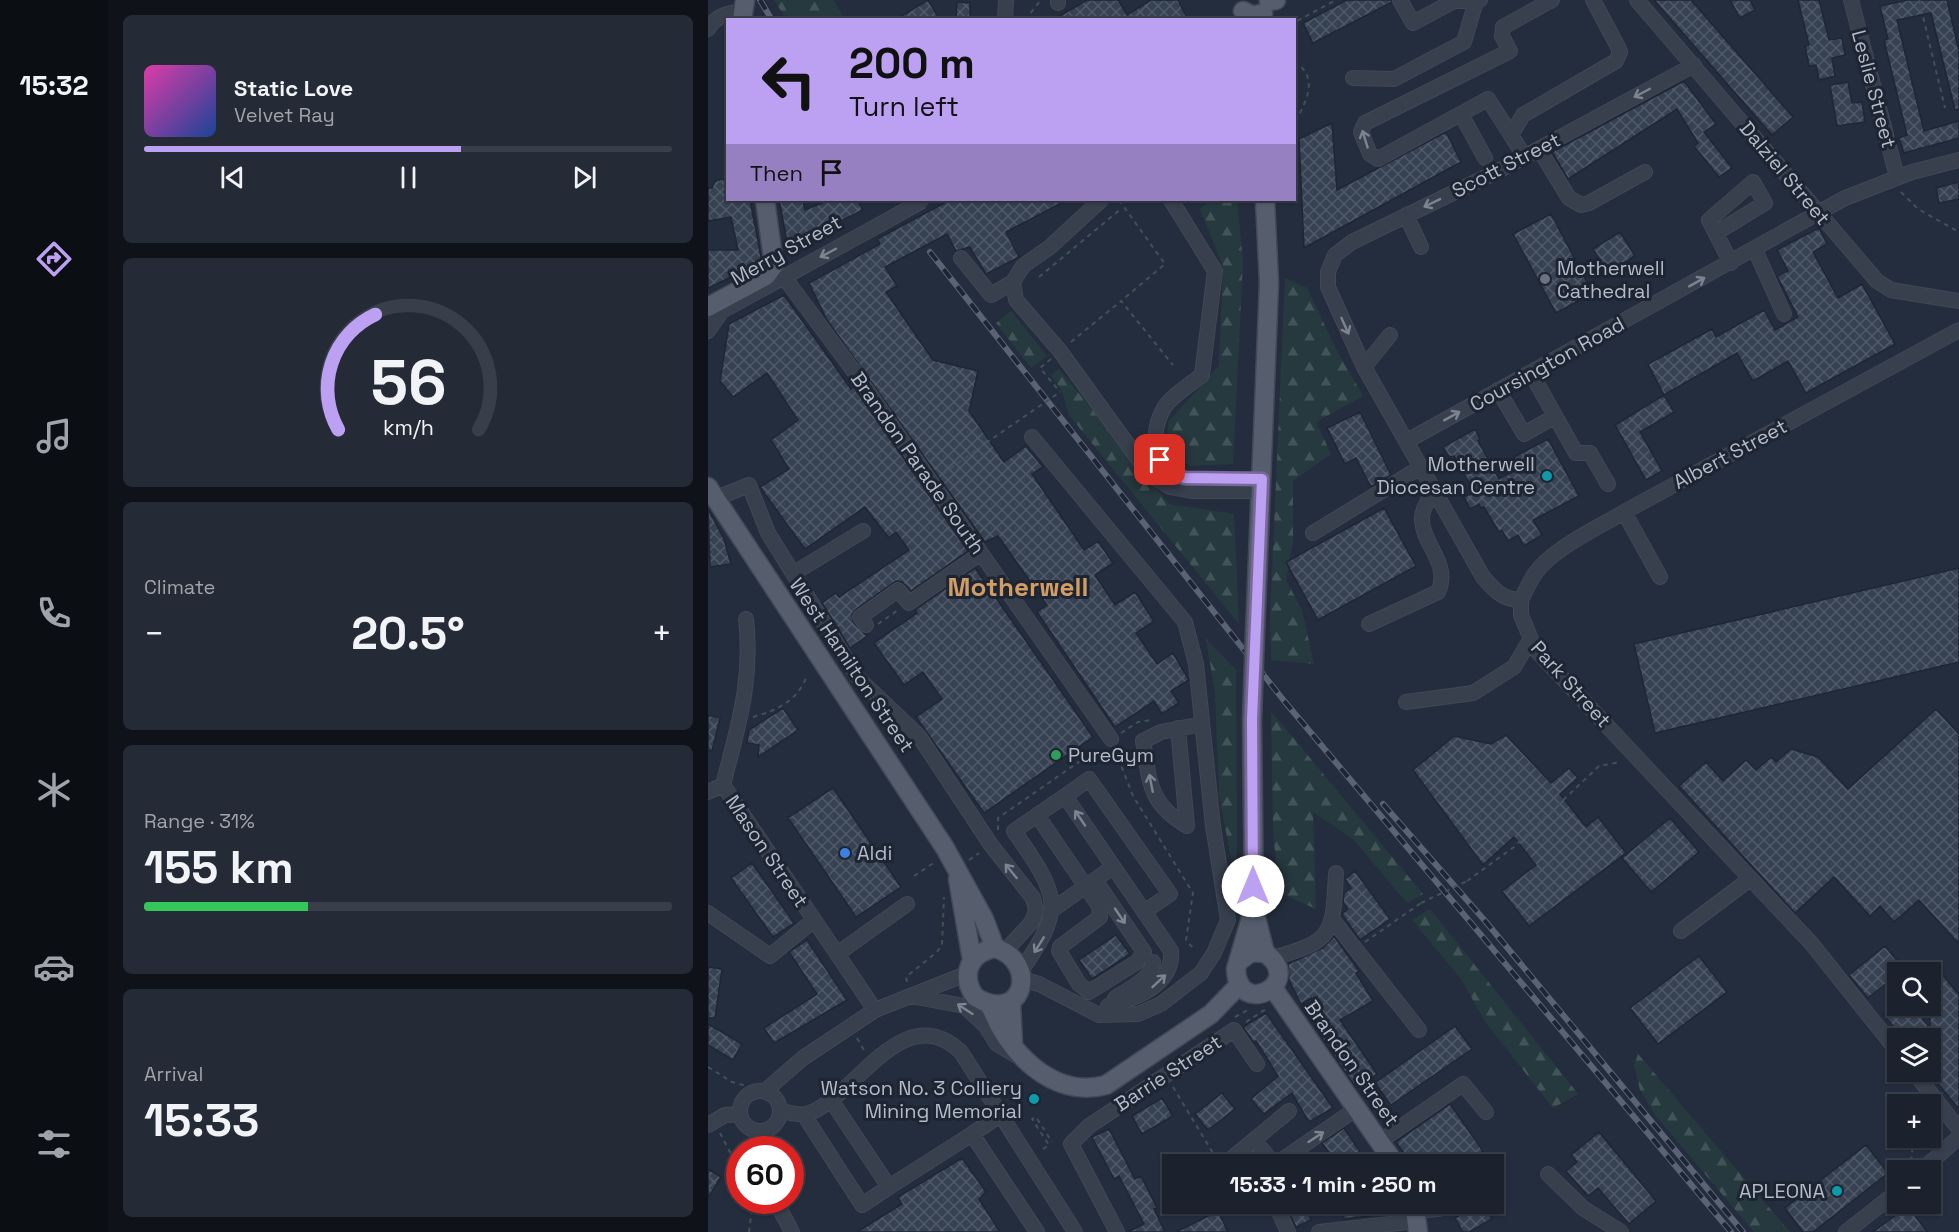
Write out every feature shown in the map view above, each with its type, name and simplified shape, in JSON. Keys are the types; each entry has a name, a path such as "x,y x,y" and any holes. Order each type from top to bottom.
{"main road":[{"path":"1242,10 1253,16 1267,7"},
{"path":"708,307 766,276 774,265 765,201"},
{"path":"1254,910 1269,955 1279,971 1273,999 1253,994 1239,985 1236,969 1254,910 1252,720 1269,283 1266,201"},
{"name":"West Hamilton Street","path":"711,493 945,848 1000,950"},
{"name":"West Hamilton Street","path":"957,869 969,967"},
{"path":"1000,950 1019,965 1021,989 1011,1003 1001,1006 990,1004 975,997 968,984 969,967 982,951 1000,950"},
{"path":"1238,962 1251,952 1269,955"},
{"path":"990,1004 997,1025 1024,1060 1046,1077 1071,1087 1090,1089 1106,1085 1211,1014 1239,985"},
{"name":"Brandon Street","path":"1273,999 1388,1154"},
{"path":"1011,1003 1013,1043"}],"street":[{"path":"1005,18 1006,0"},
{"path":"1353,78 1394,79 1464,42 1478,0 1454,1 1413,23 1400,0"},
{"path":"1524,156 1491,100 1485,100 1378,159 1370,154 1361,132 1365,123 1510,51 1502,36 1503,27 1552,0"},
{"path":"1511,135 1523,115 1616,61 1620,52 1593,0"},
{"name":"Dalziel Street","path":"1637,0 1877,281 1891,290 1959,301"},
{"name":"Leslie Street","path":"1851,0 1897,177"},
{"path":"708,29 712,22 726,14 744,10"},
{"name":"Scott Street","path":"1364,367 1328,287 1328,272 1335,255 1352,242 1539,149 1694,65"},
{"path":"1461,114 1485,158"},
{"path":"1539,149 1569,198 1581,205 1589,203 1646,172"},
{"name":"Coursington Road","path":"1407,441 1755,250 1845,198 1897,177 1959,160"},
{"name":"Merry Street","path":"708,331 722,311 922,201"},
{"path":"961,258 991,296 1013,282 1023,266 1050,247 1100,201"},
{"path":"1172,201 1215,271 1202,375 1164,406 1155,429 1158,452 1171,474 1185,478 1261,485"},
{"path":"1406,215 1421,247"},
{"path":"1716,233 1731,262"},
{"path":"1755,250 1784,314"},
{"name":"Brandon Parade South","path":"784,277 1111,739"},
{"path":"1013,282 1016,300 1060,351 1149,474 1170,487 1192,491 1261,485"},
{"path":"1390,335 1364,367 1483,577 1494,590 1508,600 1521,600"},
{"name":"Albert Street","path":"1521,600 1534,574 1549,560 1624,512 1956,336"},
{"path":"1531,373 1576,453 1590,453 1608,484"},
{"path":"1498,390 1524,434 1554,417"},
{"path":"1032,437 1185,622 1196,664 1213,826 1228,920 1214,953 1201,973 1184,989 1161,1004 1138,1014 1103,1010 1021,975 1040,945 1051,919 1052,910 1049,891 1040,868 1014,831 1089,779 1170,894 1144,912"},
{"path":"1314,533 1421,467"},
{"path":"711,493 749,485 768,533 794,573 822,625 858,678 919,736 991,845 1036,904 1031,923 1000,950"},
{"path":"1368,624 1438,592 1442,584 1437,562 1421,525 1424,503 1435,492"},
{"path":"1624,512 1660,577"},
{"path":"794,573 863,531"},
{"path":"868,627 860,617 898,590 909,603 981,553"},
{"name":"Park Street","path":"1521,600 1521,615 1535,649 1811,943 1887,1038"},
{"name":"Mason Street","path":"746,619 749,647 748,675 740,720 723,785 875,1010"},
{"path":"1406,702 1473,693 1514,667 1530,640"},
{"path":"1178,728 1187,826 1171,816 1152,793 1143,741 1178,728 1203,724"},
{"path":"708,792 723,785"},
{"path":"1065,796 1171,951 1172,963 1167,973 1147,991 1131,1000 1103,1010"},
{"path":"1037,815 1090,883 1144,954 1137,962 1089,992 1084,990 1058,954 1060,947 1100,917 1100,906 1090,883"},
{"path":"1052,910 1113,867"},
{"path":"1269,955 1311,947 1321,939 1332,919 1336,873"},
{"path":"1682,931 1750,879"},
{"path":"837,954 907,904"},
{"path":"708,913 770,956 814,920"},
{"path":"1332,919 1419,1030"},
{"path":"1103,1010 1111,1000 1131,989 1148,975 1153,968 1153,962"},
{"path":"765,1091 803,1058 875,1010 969,967"},
{"path":"909,996 964,1006 985,1025 997,1044 1024,1060"},
{"name":"Barrie Street","path":"1117,1232 1071,1144 1089,1126 1235,1023 1257,1064"},
{"path":"780,1111 804,1115 831,1100 870,1062 914,1038 934,1036 944,1040 961,1052 1075,1232"},
{"path":"1922,1082 1959,1129"},
{"path":"1379,1142 1463,1084 1486,1112"},
{"path":"758,1090 765,1091 776,1098 780,1111 779,1118 771,1128 758,1131 746,1125 740,1113 742,1101 746,1095 758,1090"},
{"path":"831,1100 889,1188"},
{"path":"1290,1154 1356,1109"},
{"path":"1238,1154 1289,1111"},
{"path":"711,1123 725,1115 740,1113"},
{"path":"804,1115 862,1205 1002,1114"},
{"path":"758,1131 758,1136"},
{"path":"972,1134 1037,1232"},
{"path":"1933,1160 1959,1137"},
{"path":"1254,1140 1266,1154"},
{"path":"1548,1174 1583,1208 1621,1232"},
{"path":"1846,1232 1887,1200"},
{"path":"782,1214 792,1232"},
{"path":"1280,1214 1288,1232"},
{"path":"1319,1232 1416,1217"}],"path":[{"path":"1026,18 1041,0"},
{"path":"1296,24 1336,0"},
{"path":"1919,0 1945,108"},
{"path":"1296,64 1307,74 1310,93 1296,120"},
{"path":"1897,177 1901,194 1918,209 1959,232"},
{"path":"942,474 1060,392 1040,368 1165,264 1120,201"},
{"path":"1039,277 1123,207"},
{"path":"1121,301 1173,365"},
{"path":"868,627 902,608"},
{"path":"740,720 774,711 792,700 801,691 806,678"},
{"path":"1111,739 1133,796 1193,893 1186,940 1192,948"},
{"path":"1355,948 1420,903 1467,881 1514,847 1599,766 1638,759"},
{"path":"914,876 934,862 945,848"},
{"path":"909,996 906,977 938,952 942,945 944,887"},
{"path":"1235,1023 1273,999"},
{"path":"1235,1023 1273,999"},
{"path":"851,1026 870,1062"},
{"path":"708,1067 732,1082 765,1091"},
{"path":"1165,1074 1216,1154"},
{"path":"1043,1149 1049,1145 1032,1119 1036,1117 1052,1142"},
{"path":"711,1123 726,1148"},
{"path":"749,1232 751,1214"}],"green space":[{"path":"774,0 834,0 843,18 785,18"},
{"path":"1210,201 1237,201 1243,262 1233,464 1189,466 1167,447 1168,422 1219,366 1223,266 1200,209"},
{"path":"1285,278 1307,288 1335,347 1363,396 1316,422 1331,454 1293,481 1293,542 1286,580 1302,610 1314,664 1271,660 1270,617"},
{"path":"1011,311 1047,356 1031,368 996,323"},
{"path":"1059,369 1169,504 1234,514 1239,624 1069,415 1062,391 1051,375"},
{"path":"1206,639 1236,670 1237,890 1219,795 1215,693"},
{"path":"1271,711 1423,894 1407,903 1354,840 1313,812 1316,909 1278,892 1273,827"},
{"path":"1430,909 1578,1094 1553,1108 1486,1023 1461,979 1412,920"},
{"path":"1638,1054 1790,1232 1754,1232 1656,1116 1640,1090 1634,1065"}],"building":[{"path":"928,0 939,18 898,18"},
{"path":"1087,0 1118,0 1127,15 1151,0 1178,0 1187,18 1056,18"},
{"path":"1347,0 1391,0 1392,2 1313,43 1303,23"},
{"path":"1654,0 1691,0 1793,117 1772,135"},
{"path":"1730,0 1750,0 1755,10 1740,18"},
{"path":"1798,0 1819,0 1829,40 1842,38 1845,55 1832,58 1835,76 1819,80 1816,65 1809,66 1805,46 1809,45"},
{"path":"1908,0 1947,0 1959,51 1959,109 1955,110 1931,13 1897,20 1924,131 1959,121 1959,138 1904,153 1899,138 1907,135 1884,40 1888,39 1880,6"},
{"path":"957,2 970,3 970,18 956,18"},
{"path":"1684,81 1716,124 1704,132 1732,168 1719,177 1694,146 1698,143 1677,109 1568,179 1552,152"},
{"path":"1848,82 1852,103 1862,102 1865,122 1837,126 1830,85"},
{"path":"1332,123 1337,190 1446,132 1461,162 1304,248 1299,139"},
{"path":"726,178 726,201 750,201 762,262 708,288 708,250 738,250 731,217 708,221 708,188 712,188 715,181"},
{"path":"1959,182 1959,199 1939,203 1936,188"},
{"path":"779,201 803,201 805,210 827,201 858,201 863,210 793,245 787,241"},
{"path":"948,201 1065,201 1006,232 1019,257 986,274 970,247 956,251 947,234 885,267 897,286 886,292 933,360 978,371 969,411 1004,462 1026,446 1043,467 1032,474 1084,550 1098,541 1113,563 1095,575 1115,605 1135,592 1154,621 1136,633 1157,664 1173,653 1189,680 1171,691 1179,703 1162,714 1154,701 1115,727 1037,612 1047,605 998,536 985,542 827,320 809,283 880,244 877,239"},
{"path":"1551,214 1593,293 1556,313 1513,234"},
{"path":"1819,228 1827,244 1813,252 1838,298 1862,284 1895,344 1806,393 1788,361 1753,381 1737,353 1664,395 1648,364 1712,329 1716,337 1764,310 1775,330 1798,317 1777,276 1788,271 1777,250"},
{"path":"1620,232 1635,256 1608,273 1593,249"},
{"path":"784,295 851,389 854,387 968,551 911,591 902,582 896,581 855,610 852,614 853,622 867,636 850,648 822,603 836,593 839,597 909,550 896,532 889,538 865,507 805,549 760,487 789,469 771,440 798,420 767,373 733,397 720,381 729,324"},
{"path":"1664,395 1674,412 1640,432 1662,471 1646,480 1615,425"},
{"path":"1360,412 1391,475 1371,487 1356,458 1345,464 1327,428"},
{"path":"1475,429 1480,439 1478,441 1499,479 1520,468 1514,457 1548,439 1579,496 1533,520 1542,535 1524,546 1518,535 1508,541 1502,530 1499,532 1484,507 1481,508 1479,504 1470,509 1464,497 1474,492 1454,456 1449,457 1443,447"},
{"path":"1384,508 1416,566 1318,620 1286,562"},
{"path":"708,509 724,539 731,564 710,567"},
{"path":"975,568 1093,737 984,813 916,717 942,699 923,672 904,685 874,643 917,613 915,610"},
{"path":"1959,568 1959,662 1655,733 1634,644"},
{"path":"783,708 798,730 758,757 759,745 747,743 749,730"},
{"path":"1936,709 1959,734 1959,944 1919,900 1894,922 1880,906 1870,916 1834,877 1795,913 1679,786 1706,762 1723,781 1746,760 1756,770 1771,757 1776,762 1791,749 1818,757 1848,789"},
{"path":"708,715 720,718 712,751 708,750"},
{"path":"1506,735 1551,783 1569,768 1578,778 1560,794 1586,827 1598,817 1626,853 1529,926 1502,891 1536,865 1514,837 1483,865 1413,770 1454,736 1491,744"},
{"name":"Aldi","path":"833,788 901,887 856,917 788,818"},
{"path":"1670,818 1699,852 1651,892 1622,858"},
{"path":"752,863 794,923 773,937 731,878"},
{"path":"1355,871 1390,919 1360,940 1342,914 1348,909 1343,903 1344,893 1351,888 1345,879"},
{"path":"1116,935 1130,954 1092,979 1079,960"},
{"path":"1334,936 1359,971 1356,973 1373,1001 1340,1020 1377,1074 1356,1088 1321,1037 1331,1030 1311,998 1301,1004 1289,980 1288,964 1323,948"},
{"path":"807,940 847,1000 774,1043 764,1028 817,994 789,952"},
{"path":"1885,946 1898,962 1887,962 1887,983 1868,998 1849,975"},
{"path":"1699,956 1727,992 1658,1044 1630,1008"},
{"path":"708,967 722,969 715,1018 708,1018"},
{"path":"1941,973 1959,995 1959,1109 1937,1082 1941,1082 1941,1028 1930,1028 1930,1016 1941,1016"},
{"path":"1887,1011 1887,1016 1921,1016 1930,1028 1895,1028 1883,1014"},
{"path":"1266,1013 1333,1108 1309,1122 1292,1093 1264,1114 1251,1099 1278,1076 1256,1041 1254,1043 1243,1027"},
{"path":"708,1024 742,1044 733,1060 708,1045"},
{"path":"1455,1026 1472,1049 1391,1105 1375,1083"},
{"path":"1222,1093 1235,1109 1208,1130 1195,1114"},
{"path":"1162,1098 1173,1116 1142,1134 1132,1116"},
{"path":"1450,1104 1483,1151 1479,1154 1405,1154 1396,1142"},
{"path":"1344,1128 1361,1154 1330,1154 1322,1143"},
{"path":"1109,1129 1135,1179 1141,1176 1157,1208 1154,1209 1165,1232 1128,1232 1144,1224 1119,1176 1114,1179 1092,1137"},
{"path":"1599,1132 1656,1201 1629,1224 1598,1188 1588,1196 1566,1171 1577,1162 1571,1155"},
{"name":"APLEONA","path":"1866,1145 1887,1172 1813,1232 1803,1232 1785,1208"},
{"path":"962,1158 986,1192 979,1199 1000,1232 857,1232 902,1204 898,1197"},
{"path":"708,1169 721,1177 708,1198"},
{"path":"1212,1214 1219,1214 1228,1232 1176,1232"},
{"path":"1290,1214 1309,1214 1311,1220 1296,1227"},
{"path":"1343,1214 1383,1214 1344,1219"},
{"path":"1462,1214 1489,1214 1492,1219 1469,1232 1463,1232 1455,1218"},
{"path":"1897,1214 1914,1214 1927,1232 1873,1232"}],"railway":[{"path":"760,0 771,18"},
{"path":"930,252 1285,702 1731,1232"},
{"path":"1383,804 1486,922 1743,1232"}],"place":[{"name":"Motherwell Cathedral","path":"1545,279"},
{"name":"Motherwell Diocesan Centre","path":"1547,476"},
{"name":"PureGym","path":"1056,755"},
{"name":"Aldi","path":"845,853"},
{"name":"Watson No. 3 Colliery Mining Memorial","path":"1034,1099"},
{"name":"APLEONA","path":"1837,1191"}],"district":[{"name":"Motherwell","path":"1018,587"}],"route":[{"path":"1160,460 1171,474 1185,478 1262,479 1255,590 1252,720 1253,886"}]}
